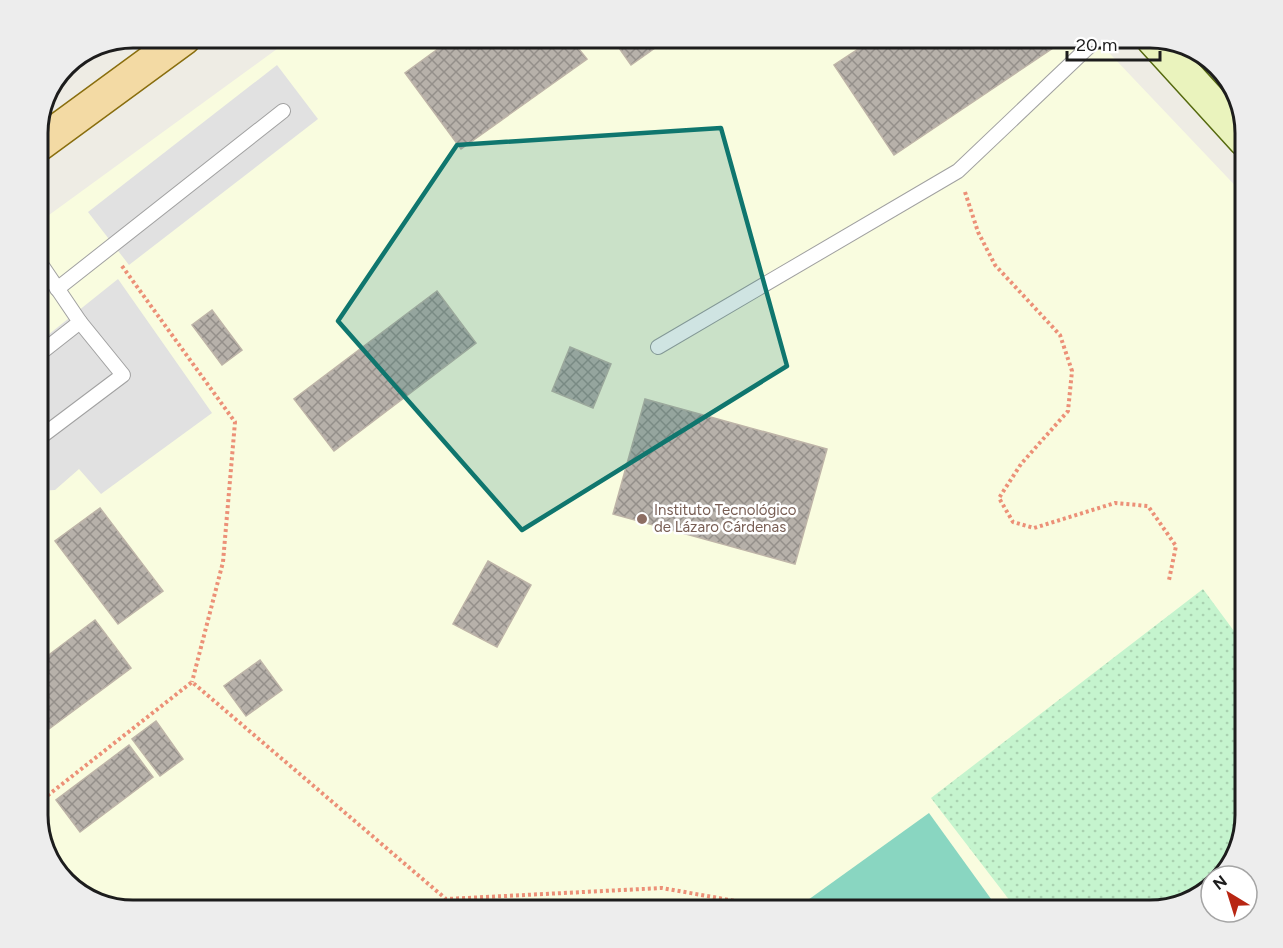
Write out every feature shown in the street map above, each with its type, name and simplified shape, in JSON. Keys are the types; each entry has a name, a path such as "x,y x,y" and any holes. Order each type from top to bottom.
{"main road":[{"path":"48,136 149,48"}],"street":[{"path":"1164,50 1235,128"}],"lane":[{"path":"658,347 958,171 1087,48"},
{"path":"57,289 283,111"},
{"path":"48,275 80,322 123,375 48,431"},
{"path":"48,347 80,322"}],"path":[{"path":"958,171 978,232 995,265 1060,335 1072,371 1068,411 1021,464 999,498 1012,522 1034,528 1115,503 1148,506 1176,546 1169,580"},
{"path":"48,795 192,682 223,561 235,422 110,248"},
{"path":"192,682 446,899 662,888 730,900"}],"highlighted area":[{"path":"721,128 787,366 522,530 338,321 457,145"}],"shaded area":[{"name":"Instituto Tecnológico de Lázaro Cárdenas","path":"278,48 1104,48 1235,185 1235,815 1230,842 1224,857 1219,864 1199,864 1199,884 1187,891 1172,897 1150,900 133,900 106,895 91,889 69,871 54,847 48,820 48,216"},
{"path":"277,65 318,119 129,265 88,212"},
{"path":"118,279 212,413 101,494 79,469 55,490 48,490 48,335"}],"green space":[{"path":"1203,589 1235,632 1235,815 1230,842 1224,857 1219,864 1199,864 1199,884 1172,897 1150,900 1009,900 931,798"},
{"path":"929,813 992,900 808,900"}],"building":[{"path":"439,48 578,48 587,59 461,149 405,73"},
{"path":"619,48 655,48 631,65"},
{"path":"860,48 1053,48 894,155 834,65"},
{"path":"437,291 476,343 334,451 294,399"},
{"path":"212,310 242,350 222,365 192,325"},
{"path":"570,347 611,364 593,408 552,391"},
{"path":"645,399 827,449 795,564 613,514"},
{"path":"100,508 163,591 118,624 55,541"},
{"path":"488,561 531,585 497,647 453,624"},
{"path":"95,620 131,668 48,730 48,655"},
{"path":"260,660 282,690 246,716 224,686"},
{"path":"156,721 183,759 160,776 132,739"},
{"path":"129,745 153,777 80,832 56,800"}],"place":[{"name":"Instituto Tecnológico de Lázaro Cárdenas","path":"642,519"}]}
